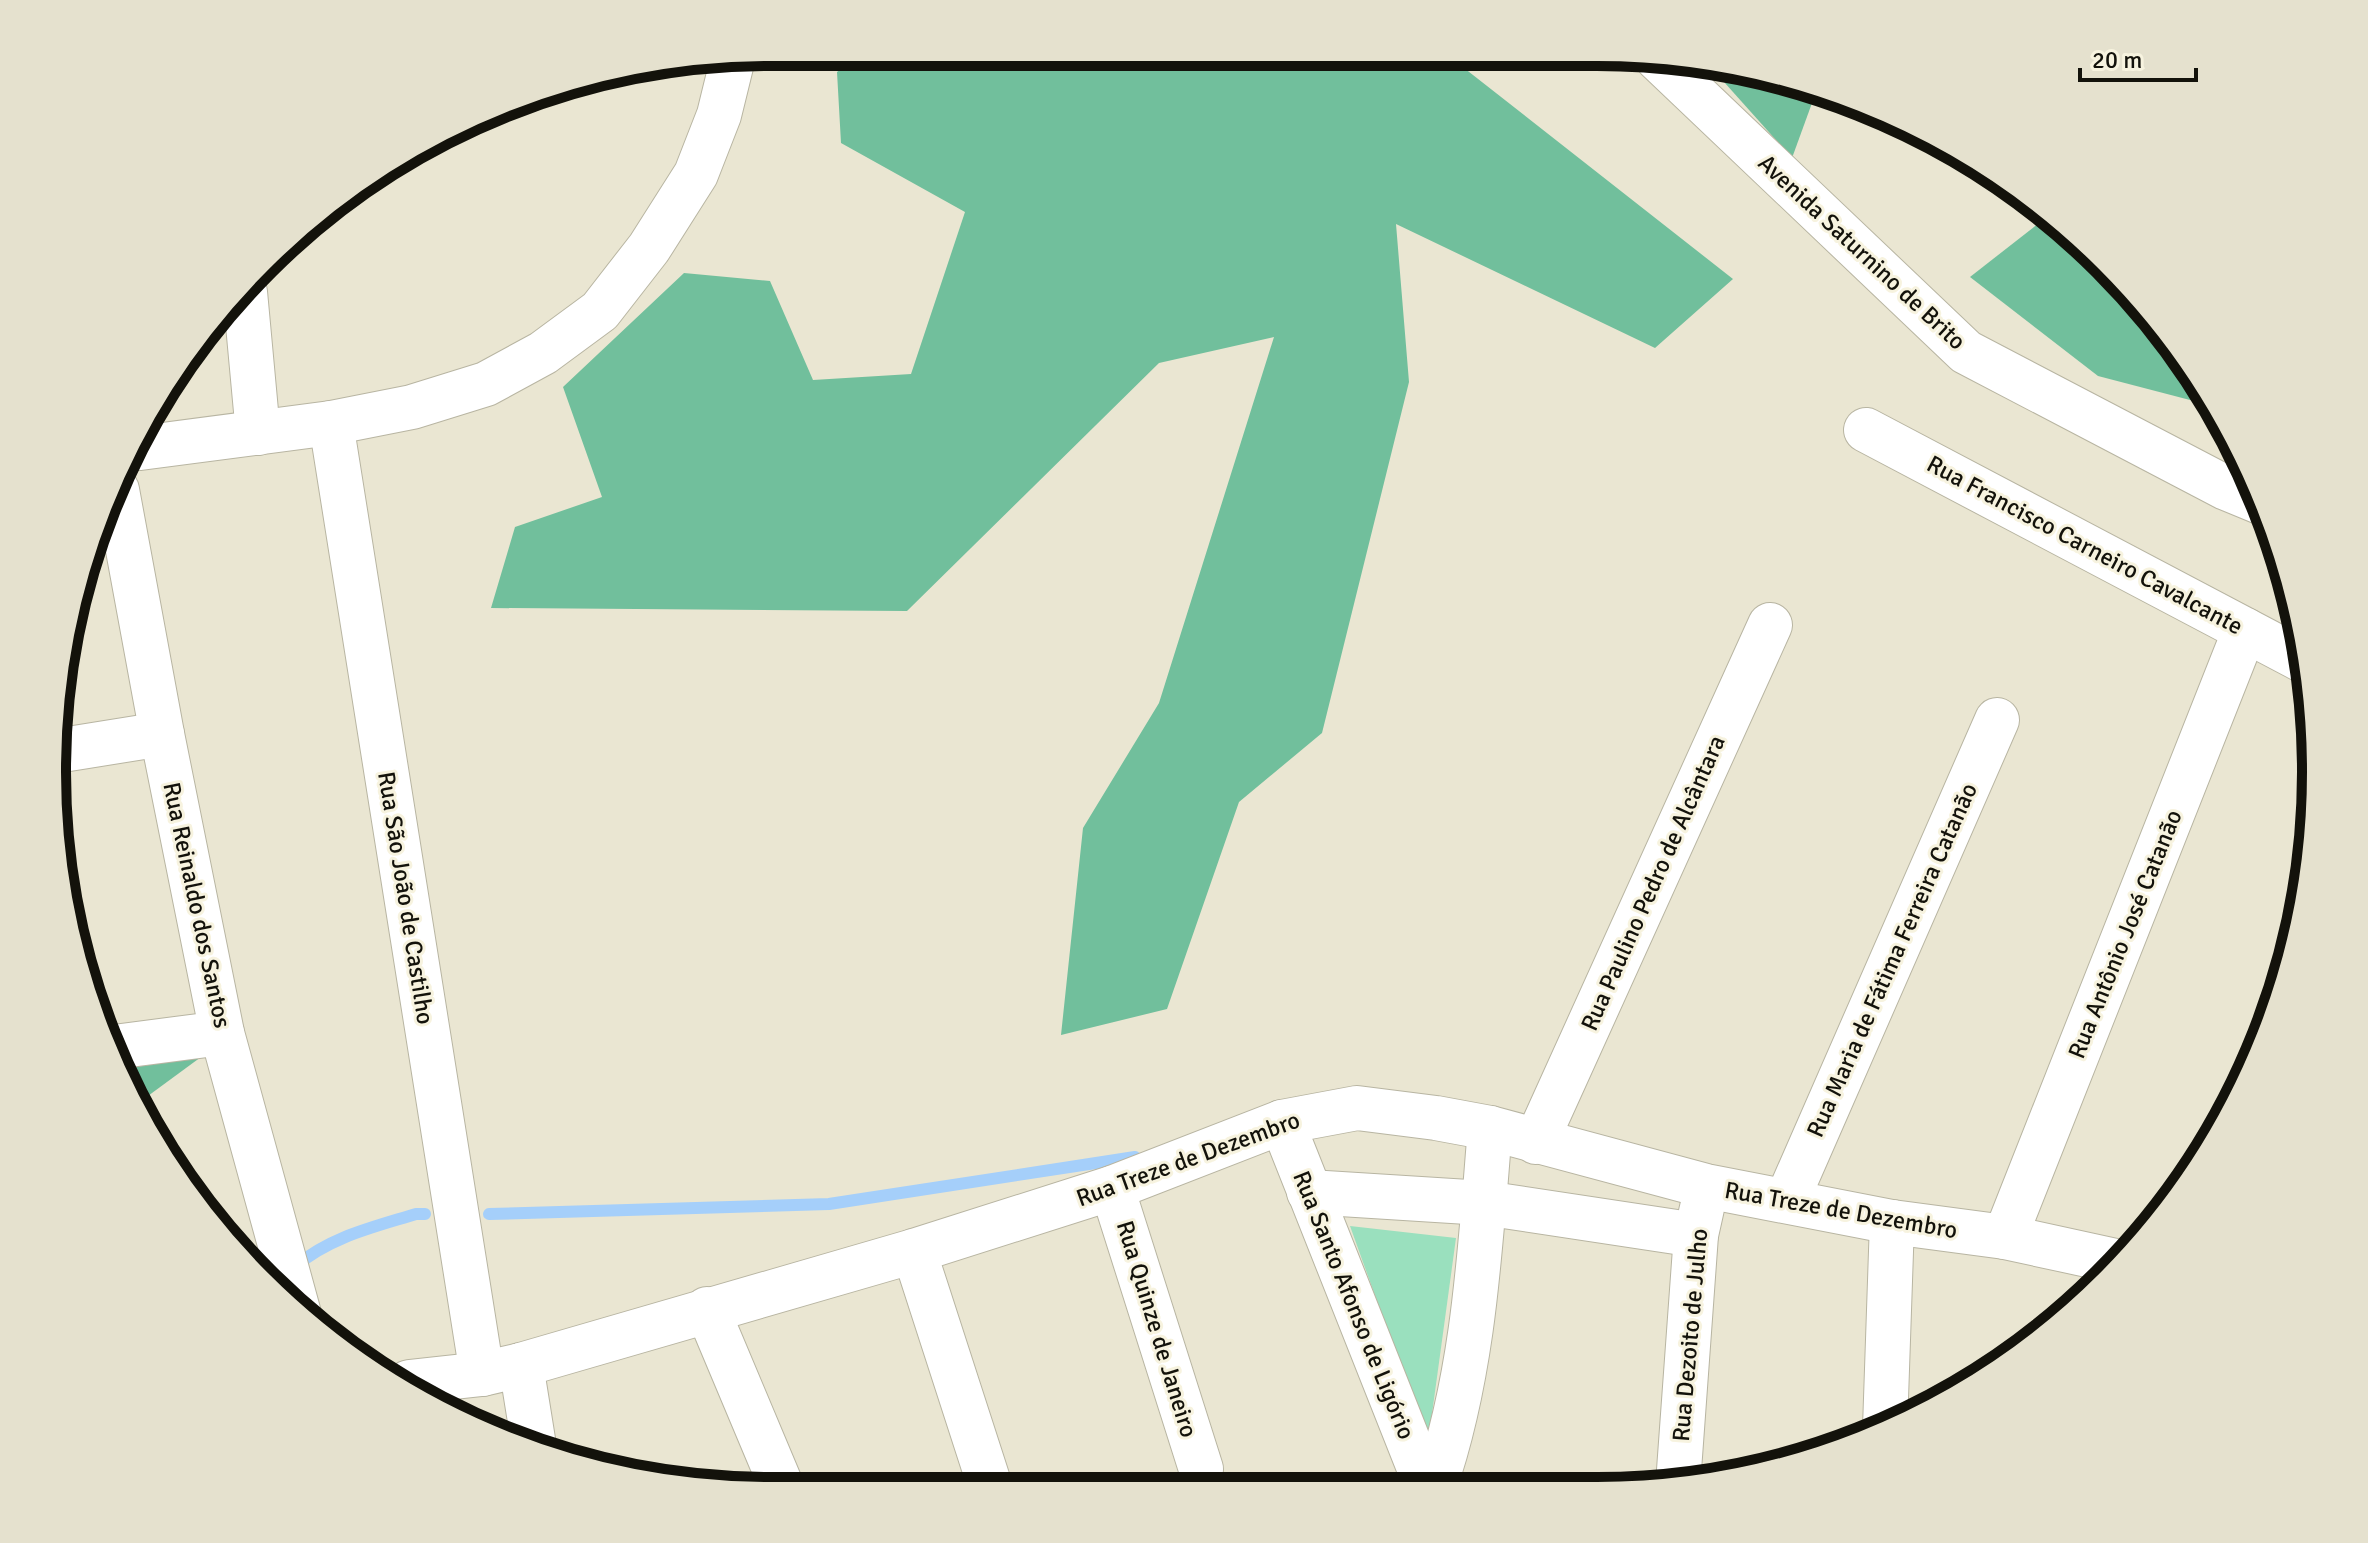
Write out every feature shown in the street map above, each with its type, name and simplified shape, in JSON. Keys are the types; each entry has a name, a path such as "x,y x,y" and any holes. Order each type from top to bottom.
{"street":[{"path":"145,447 331,423 412,407 486,384 543,353 600,311 649,248 696,174 719,115 731,68"},
{"name":"Avenida Saturnino de Brito","path":"1670,70 1966,352 2245,496"},
{"path":"246,301 258,433"},
{"name":"Rua São João de Castilho","path":"331,423 502,1370 529,1434"},
{"name":"Rua Francisco Carneiro Cavalcante","path":"1866,430 2292,655"},
{"name":"Rua Reinaldo dos Santos","path":"119,503 222,1033 292,1288"},
{"name":"Rua Paulino Pedro de Alcântara","path":"1536,1142 1770,625"},
{"name":"Rua Antônio José Catanão","path":"2005,1237 2245,630"},
{"name":"Rua Maria de Fátima Ferreira Catanão","path":"1787,1200 1997,720"},
{"path":"67,749 162,734"},
{"path":"122,1046 222,1033"},
{"name":"Rua Treze de Dezembro","path":"417,1381 502,1370 914,1251 1112,1188 1282,1122 1357,1108 1490,1128 1706,1186 1892,1222 2005,1237 2106,1259"},
{"name":"Rua Santo Afonso de Ligório","path":"1282,1122 1423,1477"},
{"name":"Rua Santo Afonso de Ligório","path":"1438,1477 1446,1454 1470,1333 1490,1128"},
{"name":"Rua Dezoito de Julho","path":"1679,1472 1696,1235 1706,1186"},
{"name":"Rua Quinze de Janeiro","path":"1112,1188 1201,1469"},
{"path":"1309,1192 1484,1203 1696,1235"},
{"path":"1885,1414 1892,1222"},
{"path":"914,1251 987,1477"},
{"path":"707,1309 778,1477"}],"green space":[{"path":"845,66 1461,66 1733,279 1655,348 1396,224 1409,382 1322,733 1239,802 1167,1009 1061,1035 1083,828 1159,703 1274,337 1159,363 907,611 491,608 515,527 602,497 563,387 684,273 770,281 813,380 911,374 965,212 841,143 837,72"},
{"path":"1720,78 1813,100 1792,158"},
{"path":"2039,223 2127,306 2196,402 2098,376 1970,277"},
{"path":"201,1057 146,1097 132,1068"},
{"path":"1350,1226 1456,1238 1428,1443"}],"waterway":[{"path":"489,1214 829,1204 1135,1157"},
{"path":"296,1266 323,1247 353,1234 416,1214 425,1214"}]}
